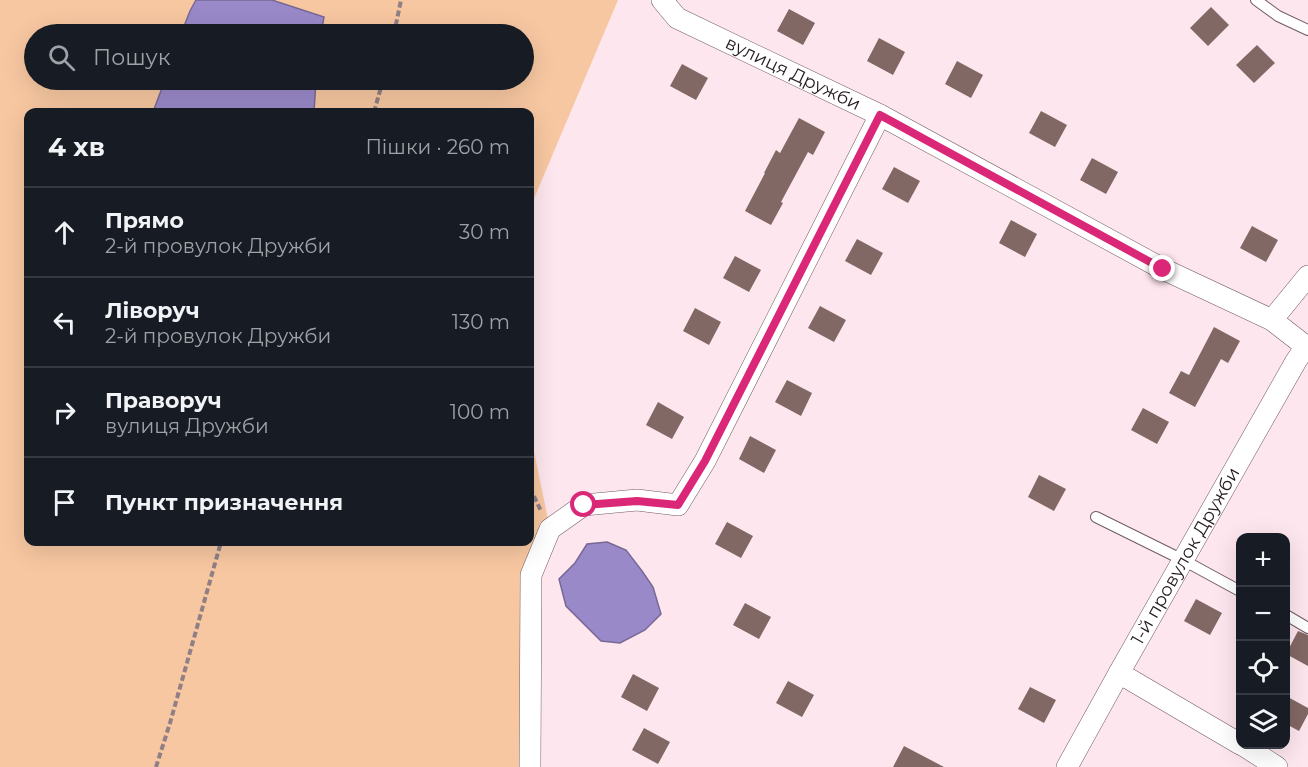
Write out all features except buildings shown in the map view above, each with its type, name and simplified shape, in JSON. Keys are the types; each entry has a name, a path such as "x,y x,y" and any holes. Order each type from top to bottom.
{"street":[{"name":"вулиця Дружби","path":"662,0 677,18 880,115 1163,269 1272,320 1307,347"},
{"path":"530,767 531,575 550,529 584,505 637,501 678,505 705,461 880,115"},
{"path":"1272,320 1308,276"},
{"name":"1-й провулок Дружби","path":"1067,767 1296,361 1307,347"},
{"path":"1119,673 1236,741"},
{"path":"1249,749 1277,767"}],"lane":[{"path":"1256,0 1278,15 1308,30"},
{"path":"1096,517 1236,589"},
{"path":"1290,617 1308,628"}],"path":[{"path":"396,24 401,0"},
{"path":"375,108 380,90"},
{"path":"156,767 220,546"}],"shaded area":[{"path":"0,0 618,0 534,199 534,108 24,108 24,546 534,546 534,451 550,529 531,575 530,767 0,767"},
{"path":"196,0 272,0 324,17 323,24 185,24"},
{"path":"161,90 315,90 314,108 154,108"},
{"path":"607,542 626,550 642,571 653,587 661,614 645,630 620,643 601,641 566,606 559,579 575,563 587,544"}],"route":[{"path":"584,505 637,501 678,505 705,461 880,115 1163,269"}]}
